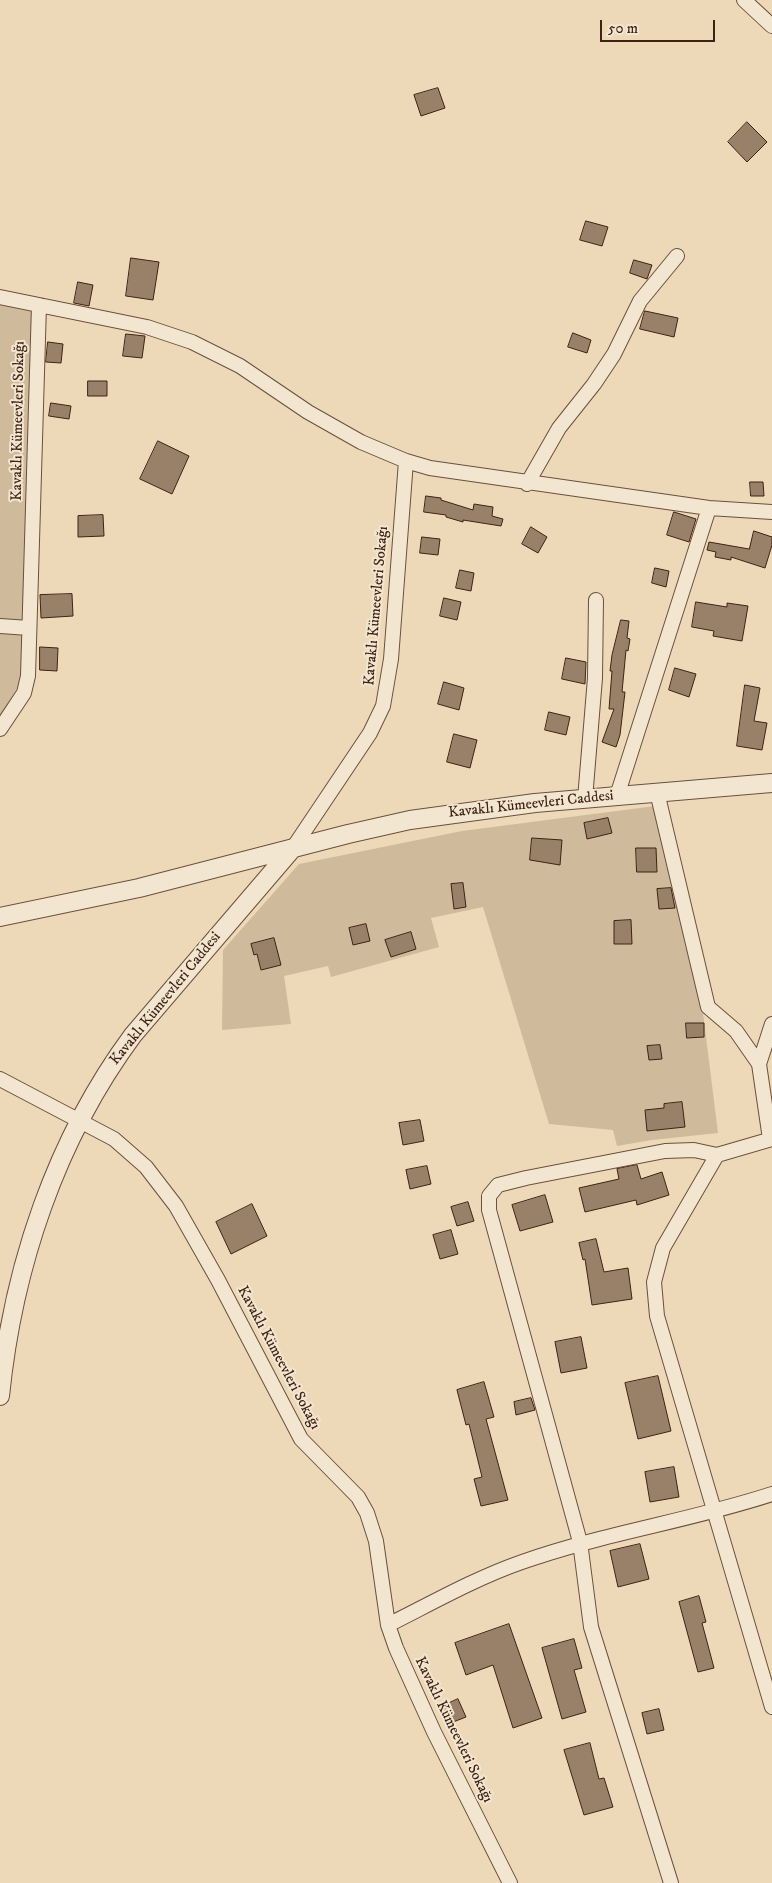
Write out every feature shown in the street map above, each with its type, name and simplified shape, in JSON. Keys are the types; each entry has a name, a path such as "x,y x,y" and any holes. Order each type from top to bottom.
{"street":[{"path":"744,0 772,26"},
{"path":"527,484 559,428 594,384 614,354 640,301 677,256"},
{"path":"0,297 147,327 192,342 240,366 361,442 406,461 439,470 527,484 709,508 772,512"},
{"name":"Kavaklı Kümeevleri Sokağı","path":"0,729 24,693 28,676 39,304"},
{"name":"Kavaklı Kümeevleri Sokağı","path":"293,848 370,733 383,706 391,659 406,461"},
{"path":"617,796 709,508"},
{"path":"586,799 595,678 596,600"},
{"path":"0,626 29,628"},
{"name":"Kavaklı Kümeevleri Caddesi","path":"0,917 139,888 410,820 484,809 772,783"},
{"path":"658,792 708,1007 736,1031 760,1064"},
{"name":"Kavaklı Kümeevleri Caddesi","path":"0,1396 9,1329 26,1257 38,1217 80,1120 115,1059 133,1034 293,848"},
{"path":"671,1883 591,1627 580,1544 489,1210 490,1196 498,1185 526,1178 664,1151 694,1150 717,1155 771,1139 760,1064 772,1024"},
{"name":"Kavaklı Kümeevleri Sokağı","path":"0,1079 114,1139 146,1167 176,1206 228,1297 301,1439 314,1455 344,1482 367,1513 376,1541 388,1625 409,1680 510,1883"},
{"path":"717,1155 663,1248 654,1282 657,1316 716,1510 772,1707"},
{"path":"388,1625 498,1572 580,1544 772,1494"}],"shaded area":[{"path":"0,303 32,310 21,674 18,687 0,716"},
{"path":"655,806 703,1013 718,1133 617,1146 613,1130 549,1124 483,907 431,918 439,947 331,977 328,966 284,976 291,1024 222,1030 223,950 299,864 462,831"}],"building":[{"path":"438,88 445,108 421,116 414,95"},
{"path":"747,122 767,142 747,162 728,142"},
{"path":"586,221 608,227 602,246 580,240"},
{"path":"131,258 159,262 153,300 126,296"},
{"path":"634,260 652,265 647,279 630,273"},
{"path":"78,282 93,285 89,306 74,303"},
{"path":"645,311 678,318 674,337 640,329"},
{"path":"573,333 591,340 587,353 568,347"},
{"path":"126,334 145,336 142,358 123,356"},
{"path":"48,342 63,344 61,363 46,362"},
{"path":"88,381 107,381 107,396 88,396"},
{"path":"51,403 71,406 69,419 49,416"},
{"path":"158,441 189,456 172,494 140,479"},
{"path":"750,482 763,482 764,496 751,496"},
{"path":"426,496 441,498 441,500 473,510 474,504 493,507 492,516 503,519 501,526 463,520 463,522 446,517 446,515 424,512"},
{"path":"674,512 696,519 689,542 667,535"},
{"path":"103,515 104,536 78,537 78,516"},
{"path":"531,527 547,537 538,553 522,544"},
{"path":"754,531 772,537 772,545 765,568 731,557 731,560 715,557 716,552 707,550 709,542 749,549"},
{"path":"422,537 440,539 438,555 420,553"},
{"path":"655,568 669,571 666,587 652,583"},
{"path":"460,570 474,573 471,591 456,588"},
{"path":"72,594 73,616 41,618 40,595"},
{"path":"444,598 461,602 457,620 440,616"},
{"path":"696,602 727,607 727,603 748,606 742,641 713,636 714,631 692,627"},
{"path":"621,620 629,621 627,638 630,639 628,651 626,650 622,692 625,692 620,735 616,747 602,742 614,709 609,709 612,671 610,671"},
{"path":"40,647 58,648 57,671 40,670"},
{"path":"566,658 586,662 585,684 562,679"},
{"path":"675,668 696,674 689,697 669,690"},
{"path":"444,682 464,688 459,710 438,704"},
{"path":"745,685 760,688 754,721 767,723 762,750 737,746"},
{"path":"549,712 570,717 566,735 545,730"},
{"path":"454,734 477,740 470,768 447,762"},
{"path":"608,818 612,833 587,839 584,823"},
{"path":"532,838 562,840 560,865 530,860"},
{"path":"636,848 656,848 657,872 637,872"},
{"path":"463,883 466,907 454,909 451,884"},
{"path":"671,888 675,908 659,909 657,889"},
{"path":"631,920 632,944 614,944 614,921"},
{"path":"366,924 370,941 353,945 349,928"},
{"path":"411,932 416,949 391,957 385,940"},
{"path":"274,938 281,965 261,970 257,954 254,955 251,944"},
{"path":"686,1023 704,1023 704,1037 687,1038"},
{"path":"660,1045 662,1059 649,1060 647,1046"},
{"path":"682,1102 685,1127 647,1131 645,1110 664,1108 664,1104"},
{"path":"420,1120 424,1141 403,1145 399,1123"},
{"path":"637,1165 641,1179 662,1172 669,1195 637,1205 636,1200 585,1212 579,1188 619,1179 617,1169"},
{"path":"427,1166 431,1184 410,1189 406,1170"},
{"path":"545,1195 553,1222 520,1231 512,1205"},
{"path":"468,1202 474,1221 457,1226 451,1207"},
{"path":"252,1204 267,1236 231,1254 216,1222"},
{"path":"451,1230 458,1254 440,1259 433,1235"},
{"path":"596,1239 604,1272 628,1268 632,1299 592,1305 585,1259 583,1260 579,1243"},
{"path":"581,1337 587,1368 561,1373 555,1342"},
{"path":"658,1376 671,1431 638,1439 625,1383"},
{"path":"484,1382 494,1417 486,1419 508,1500 481,1506 474,1479 482,1477 469,1424 466,1425 457,1390"},
{"path":"531,1398 535,1410 516,1415 514,1402"},
{"path":"674,1467 679,1497 650,1502 645,1472"},
{"path":"640,1544 649,1579 618,1587 610,1551"},
{"path":"699,1596 706,1622 702,1623 714,1668 698,1672 679,1602"},
{"path":"509,1624 542,1718 513,1728 493,1665 466,1675 455,1643"},
{"path":"574,1639 582,1668 574,1670 586,1712 562,1719 542,1648"},
{"path":"458,1699 466,1717 448,1724 441,1707"},
{"path":"659,1709 664,1730 647,1734 642,1713"},
{"path":"590,1743 599,1779 604,1778 613,1807 584,1815 564,1750"}]}
